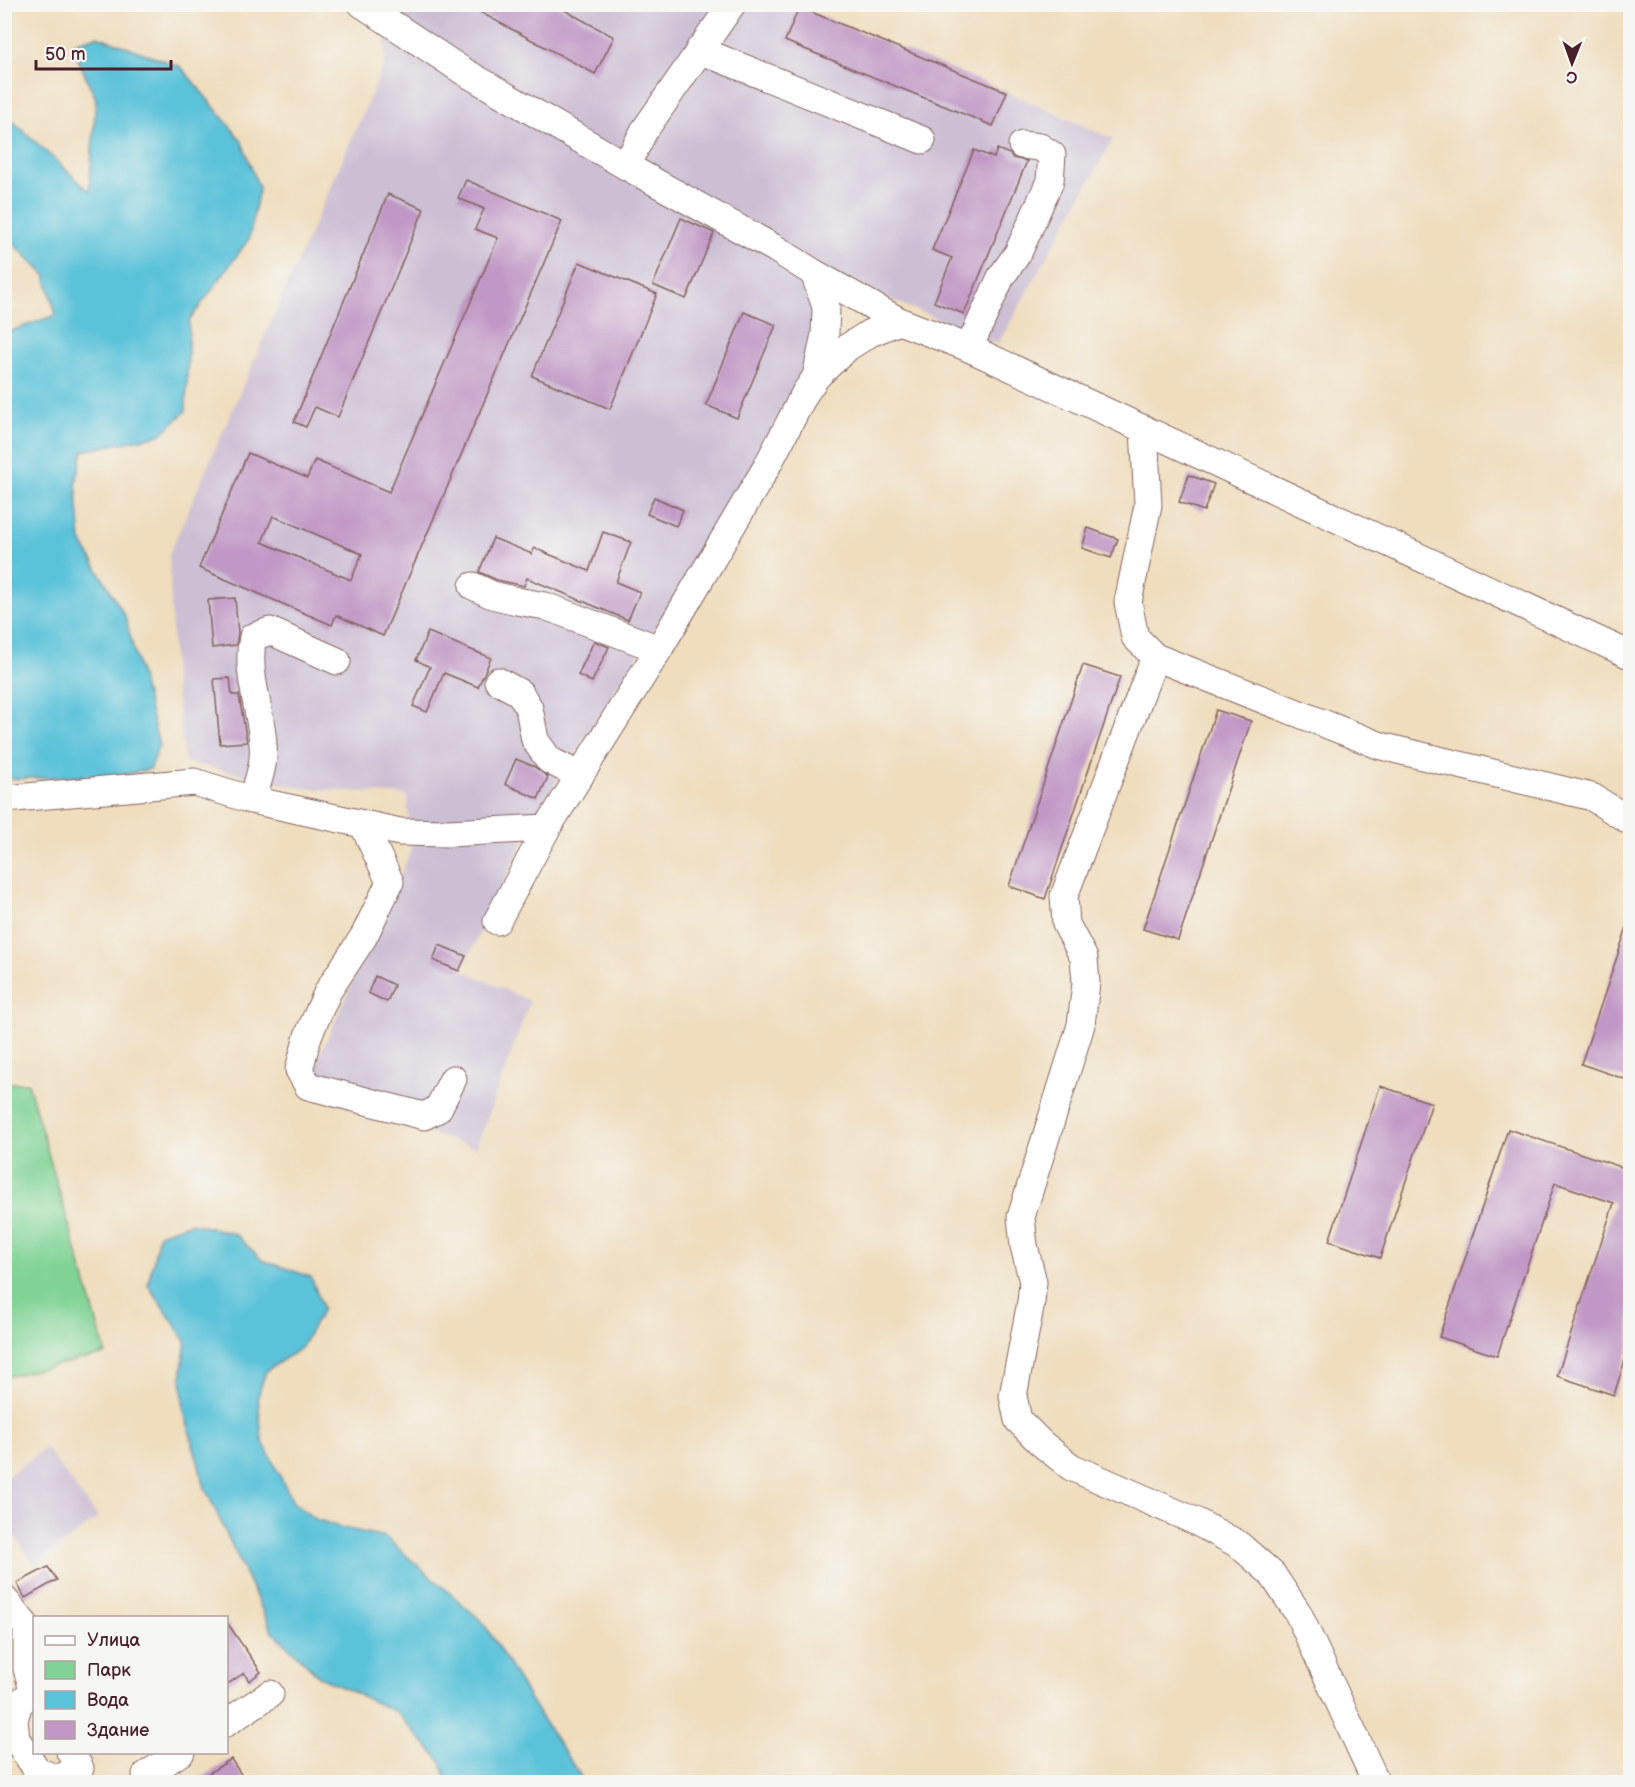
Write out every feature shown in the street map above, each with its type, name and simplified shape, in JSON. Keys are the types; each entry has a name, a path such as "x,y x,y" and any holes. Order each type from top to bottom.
{"street":[{"path":"362,4 463,70 626,166 776,249 899,321 969,348 1630,655"},
{"path":"626,166 644,131 732,4"},
{"path":"699,50 922,140"},
{"path":"969,348 1001,278 1018,253 1050,181 1052,155 1040,147 1022,145"},
{"path":"814,273 826,307 825,333 816,377"},
{"path":"497,921 547,828 658,649 766,468 805,393 816,377 848,346 870,333 899,321"},
{"path":"1144,429 1148,506 1128,602 1135,637 1155,657 1381,746 1592,797 1630,821"},
{"path":"473,586 492,595 545,606 658,649"},
{"path":"252,800 263,766 264,746 250,652 253,637 270,631 337,662"},
{"path":"1155,657 1064,896 1066,924 1084,958 1085,994 1081,1025 1021,1217 1024,1246 1033,1282 1013,1396 1018,1420 1041,1443 1071,1467 1195,1521 1238,1544 1272,1574 1298,1613 1376,1782"},
{"path":"498,681 520,693 529,708 535,740 549,760 580,776"},
{"path":"4,799 194,782 252,800 400,832 448,833 547,828"},
{"path":"363,824 390,882 364,936 328,991 308,1036 299,1070 308,1086 424,1116 438,1109 453,1079"},
{"path":"4,1599 27,1627 27,1669 33,1689"},
{"path":"33,1693 19,1703 14,1720 16,1739 38,1770 54,1778 65,1776 80,1768 71,1754"},
{"path":"228,1722 270,1694"},
{"path":"144,1780 178,1754"}],"shaded area":[{"path":"386,5 793,5 1007,92 1113,139 998,344 880,295 851,278 737,494 627,673 539,809 462,970 530,1001 476,1148 303,1093 411,851 407,795 303,788 185,762 174,680 169,554 385,63"},
{"path":"46,1448 98,1518 35,1564 5,1523 5,1478"}],"green space":[{"path":"5,1083 28,1083 106,1354 5,1377"}],"water":[{"path":"97,36 181,67 241,140 259,188 249,239 189,321 186,411 160,435 83,451 76,483 81,541 125,616 159,745 150,769 122,775 8,779 4,775 5,333 56,315 45,275 5,235 5,114 89,191 96,99 71,44"},
{"path":"191,1223 235,1234 262,1260 311,1277 323,1309 301,1348 266,1371 258,1396 262,1440 293,1502 315,1519 385,1537 483,1622 540,1716 580,1775 582,1782 448,1782 440,1760 396,1712 320,1677 272,1631 205,1488 184,1411 181,1377 186,1341 148,1285 159,1234"}],"building":[{"path":"465,4 553,4 614,37 595,74"},
{"path":"799,7 1007,92 993,126 785,41"},
{"path":"997,149 1010,154 1013,158 1027,161 964,314 934,302 952,258 932,250 974,150 994,158"},
{"path":"466,180 562,221 383,636 336,615 332,625 199,568 248,453 307,478 315,460 389,492 498,238 475,229 484,209 458,198","holes":["273,516 362,554 351,580 262,542"]},
{"path":"388,194 424,209 338,417 315,407 306,427 294,422"},
{"path":"681,218 714,233 686,299 653,285"},
{"path":"579,262 657,294 610,409 532,376"},
{"path":"744,312 776,325 737,418 706,405"},
{"path":"1189,475 1214,484 1204,511 1179,502"},
{"path":"654,497 683,510 676,526 647,514"},
{"path":"1088,528 1118,539 1111,558 1082,548"},
{"path":"603,532 631,542 616,582 640,592 628,620 527,578 524,586 497,580 479,572 493,538 532,554 534,548 589,571"},
{"path":"235,598 238,633 236,645 212,648 208,600"},
{"path":"428,632 491,658 478,687 444,673 427,712 413,706 430,667 416,660"},
{"path":"594,641 609,647 592,682 578,675"},
{"path":"1083,665 1120,677 1045,899 1009,886"},
{"path":"230,678 232,695 239,695 247,742 220,744 214,679"},
{"path":"1216,710 1251,721 1178,940 1143,929"},
{"path":"516,759 535,767 548,777 538,799 505,784"},
{"path":"1628,924 1630,924 1630,1028 1625,1044 1630,1046 1630,1081 1581,1064"},
{"path":"439,945 466,956 459,971 433,960"},
{"path":"375,976 394,985 387,1002 368,993"},
{"path":"1380,1086 1432,1103 1380,1258 1329,1241"},
{"path":"1508,1129 1630,1170 1630,1344 1614,1395 1557,1376 1614,1203 1555,1183 1497,1356 1439,1337"},
{"path":"48,1567 57,1580 25,1598 17,1583"},
{"path":"228,1624 261,1672 249,1681 244,1673 228,1684"},
{"path":"231,1759 246,1782 195,1782"}]}
